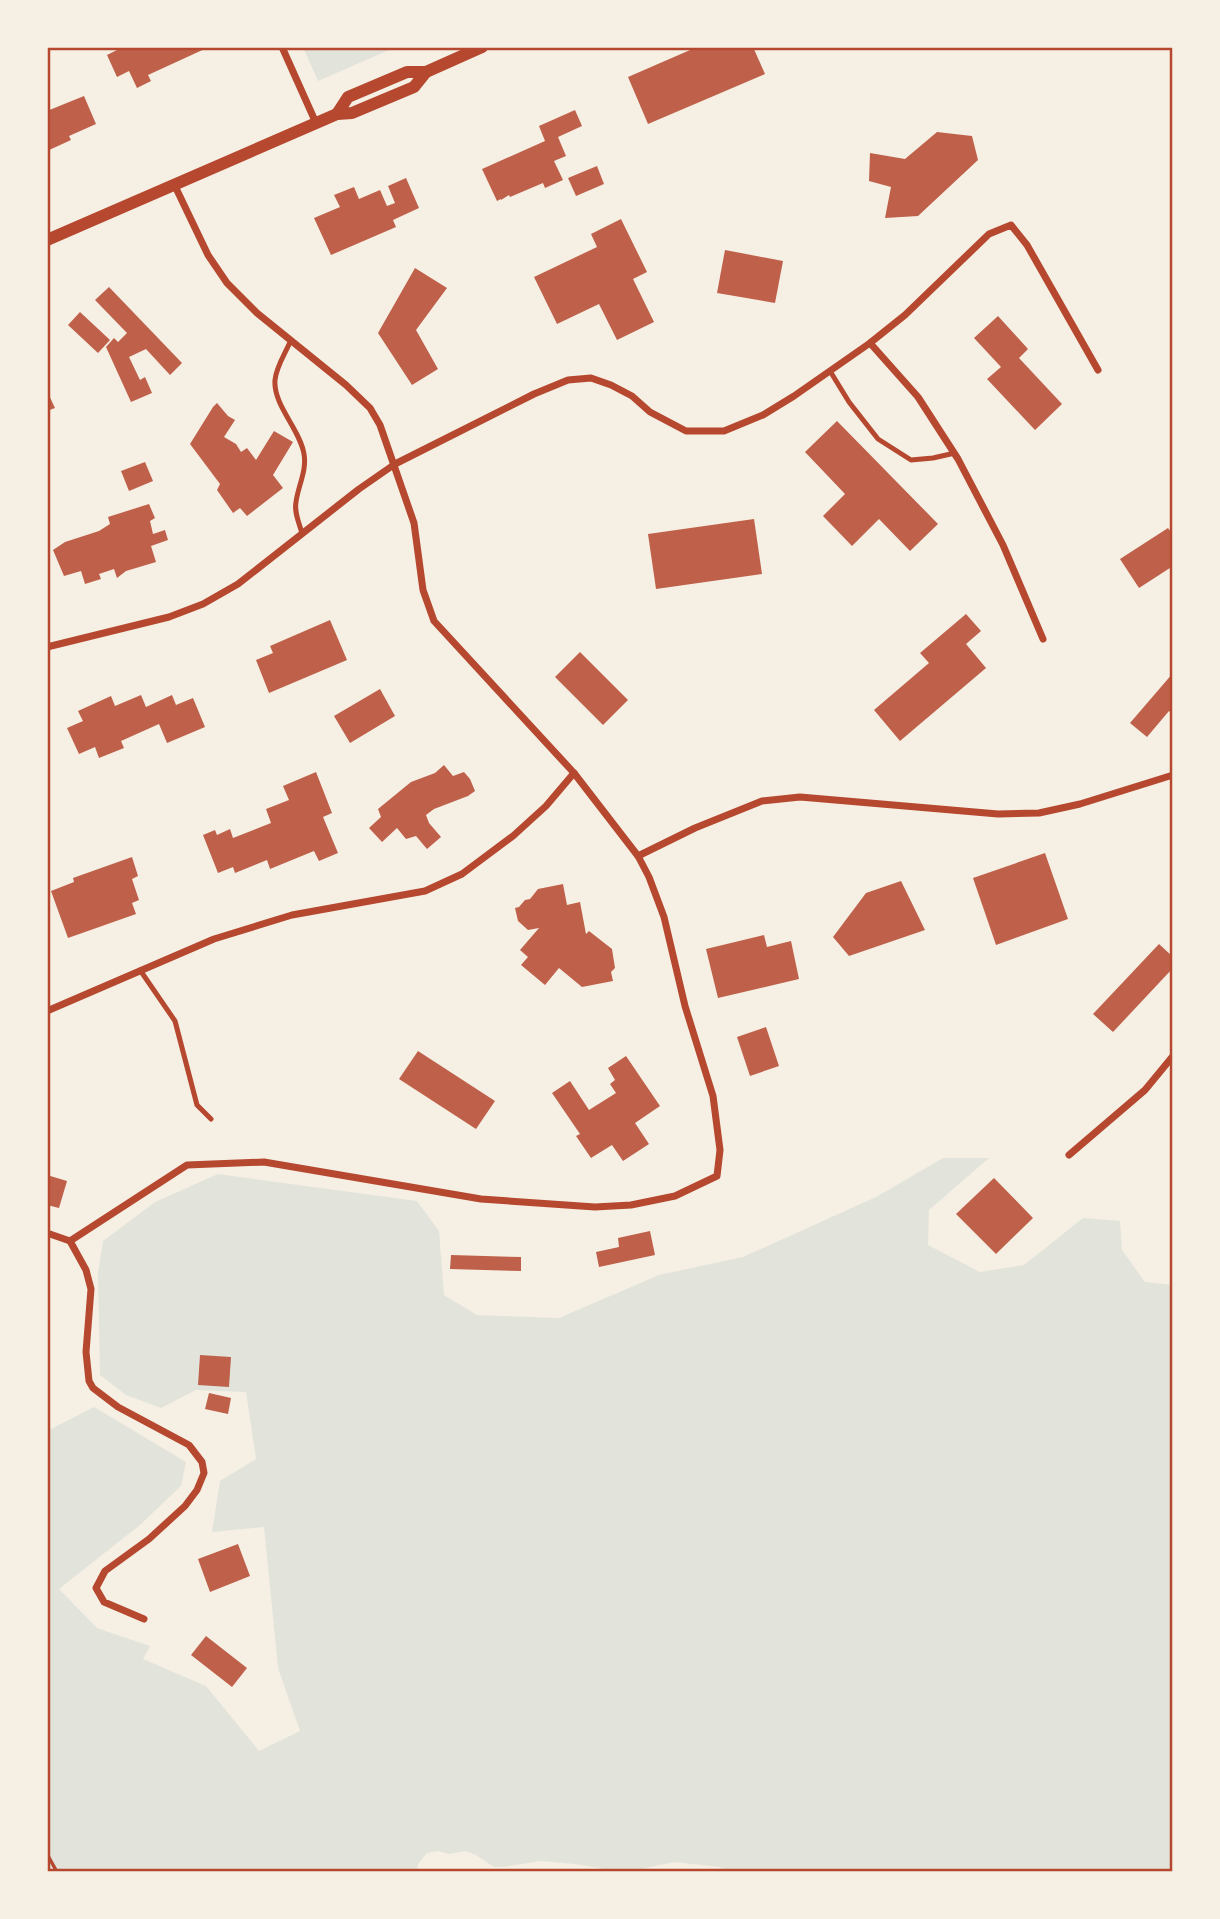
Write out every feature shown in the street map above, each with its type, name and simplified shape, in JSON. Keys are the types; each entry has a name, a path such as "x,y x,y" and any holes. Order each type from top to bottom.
{"street":[{"path":"282,47 316,123"},
{"path":"47,240 337,114 348,97 407,72 426,72 482,47"},
{"path":"70,1241 187,1166 264,1162 481,1199 595,1207 631,1205 675,1196 717,1175 720,1150 713,1096 685,1006 664,917 638,856 574,773 435,621 422,590 414,523 395,464 380,425 370,408 346,385 257,313 226,283 208,256 174,184"},
{"path":"47,647 169,617 204,604 238,584 395,464 534,394 568,380 591,378 611,385 650,412 686,431 724,431 763,415 870,343 905,315 989,234 1011,225 1027,246 1098,370"},
{"path":"870,343 918,397 954,453 1003,545 1043,639"},
{"path":"47,1011 214,939 292,915 425,891 462,874 513,836 546,806 574,773"},
{"path":"638,856 695,828 762,801 800,797 998,814 1039,813 1080,804 1173,775"},
{"path":"1069,1155 1145,1090 1173,1056"},
{"path":"47,1233 70,1241 86,1270 91,1289 86,1352 89,1381 93,1388 118,1407 188,1445 202,1462 204,1473 197,1490 185,1506 149,1539 105,1571 96,1588 104,1602 144,1619"}],"lane":[{"path":"290,340 275,378 276,394 298,436 304,456 303,474 295,504 302,533"},
{"path":"830,371 849,402 878,439 911,460 954,453"},
{"path":"139,970 175,1021 197,1105 211,1119"}],"path":[{"path":"47,1854 57,1872"}],"shaded area":[{"path":"303,47 396,47 318,81"},
{"path":"943,1158 989,1158 929,1210 928,1245 980,1272 1024,1265 1083,1218 1120,1221 1122,1250 1145,1282 1173,1285 1173,1872 734,1872 719,1867 674,1862 616,1871 540,1861 494,1867 465,1851 449,1854 438,1851 427,1853 418,1864 417,1872 47,1872 47,1431 94,1407 186,1462 181,1486 140,1525 59,1589 97,1628 150,1646 143,1659 206,1686 259,1751 300,1731 278,1668 264,1527 212,1532 220,1481 256,1459 246,1392 196,1390 161,1408 126,1395 100,1375 98,1273 103,1241 155,1202 218,1174 417,1201 439,1231 444,1295 477,1315 559,1318 659,1275 743,1257 876,1197"}],"building":[{"path":"123,47 209,47 148,75 151,81 137,88 129,71 117,77 107,55"},
{"path":"697,47 753,47 765,74 648,124 628,77"},
{"path":"84,96 96,124 69,136 71,140 47,151 47,111"},
{"path":"575,110 582,126 558,137 566,156 554,161 563,180 545,188 543,183 497,201 482,169 545,141 539,126"},
{"path":"937,132 972,136 978,160 918,216 885,218 891,187 869,181 870,153 905,159"},
{"path":"597,166 604,184 576,196 568,178"},
{"path":"406,178 419,208 393,220 396,227 331,255 314,218 340,207 334,195 354,187 359,199 380,190 387,206 395,203 388,186"},
{"path":"621,219 647,272 633,279 654,322 617,340 599,304 557,324 534,277 597,247 591,234"},
{"path":"725,250 783,261 775,303 717,293"},
{"path":"415,268 447,288 416,330 438,369 412,385 378,333"},
{"path":"109,287 182,363 170,375 146,349 129,357 140,380 145,377 152,393 131,402 106,347 114,338 118,342 127,333 95,300"},
{"path":"80,312 110,340 98,353 68,325"},
{"path":"998,316 1028,349 1019,358 1062,404 1035,430 987,379 1001,367 974,338"},
{"path":"47,391 55,408 47,411"},
{"path":"217,403 235,420 224,437 236,444 241,452 247,448 256,460 274,431 293,442 273,475 283,488 247,516 240,508 233,513 217,490 220,484 190,444"},
{"path":"837,421 938,524 910,551 879,519 852,546 823,516 845,494 805,452"},
{"path":"145,462 153,481 129,491 121,471"},
{"path":"149,504 155,518 150,521 153,534 165,530 168,540 151,546 156,562 126,571 117,578 114,569 99,574 101,579 85,584 81,571 64,576 53,550 65,542 99,531 110,524 108,517"},
{"path":"754,519 762,574 656,589 648,534"},
{"path":"1168,528 1173,535 1173,566 1139,588 1120,559"},
{"path":"966,614 981,631 966,644 986,668 900,741 874,710 929,663 920,653"},
{"path":"330,620 347,660 269,693 256,660 273,653 270,646"},
{"path":"580,652 628,700 603,725 555,677"},
{"path":"1173,673 1173,714 1169,711 1147,737 1130,723"},
{"path":"380,689 395,716 350,743 334,716"},
{"path":"141,695 146,707 172,695 176,705 193,698 205,727 167,743 159,724 121,741 124,748 99,758 95,747 79,754 67,728 83,721 78,711 111,696 115,706"},
{"path":"444,765 453,776 464,772 475,791 426,815 441,837 427,849 416,836 406,839 397,828 382,842 369,828 381,817 378,809 411,782 435,773"},
{"path":"316,772 332,813 323,817 338,853 319,861 314,851 270,869 267,860 235,873 233,867 218,873 203,835 215,830 217,835 230,829 233,838 271,823 266,809 289,800 283,786"},
{"path":"1045,853 1068,919 996,945 973,878"},
{"path":"132,857 138,876 132,879 139,900 132,903 136,914 68,938 51,891 74,882 73,878"},
{"path":"901,881 925,930 849,956 833,937 866,893"},
{"path":"563,884 567,905 580,902 586,934 589,931 612,949 615,968 611,972 613,981 582,987 559,968 545,985 521,965 528,957 520,950 539,928 528,930 518,921 515,908 530,899 538,889"},
{"path":"764,935 767,947 791,941 799,979 718,998 706,949"},
{"path":"1159,944 1173,957 1173,968 1113,1032 1093,1014"},
{"path":"766,1027 779,1066 750,1076 737,1037"},
{"path":"418,1051 495,1101 476,1129 399,1079"},
{"path":"626,1056 660,1106 635,1123 649,1144 623,1161 612,1145 591,1158 576,1136 580,1134 552,1093 570,1081 589,1110 616,1093 610,1084 615,1080 608,1068"},
{"path":"47,1175 67,1181 59,1208 47,1205"},
{"path":"994,1178 1033,1218 996,1254 956,1214"},
{"path":"650,1231 655,1255 599,1267 596,1252 619,1247 618,1238"},
{"path":"451,1255 521,1257 521,1271 450,1269"},
{"path":"200,1355 231,1357 229,1387 198,1385"},
{"path":"209,1393 231,1398 228,1414 205,1409"},
{"path":"238,1544 250,1576 210,1592 198,1559"},
{"path":"206,1636 247,1668 232,1687 191,1655"}]}
